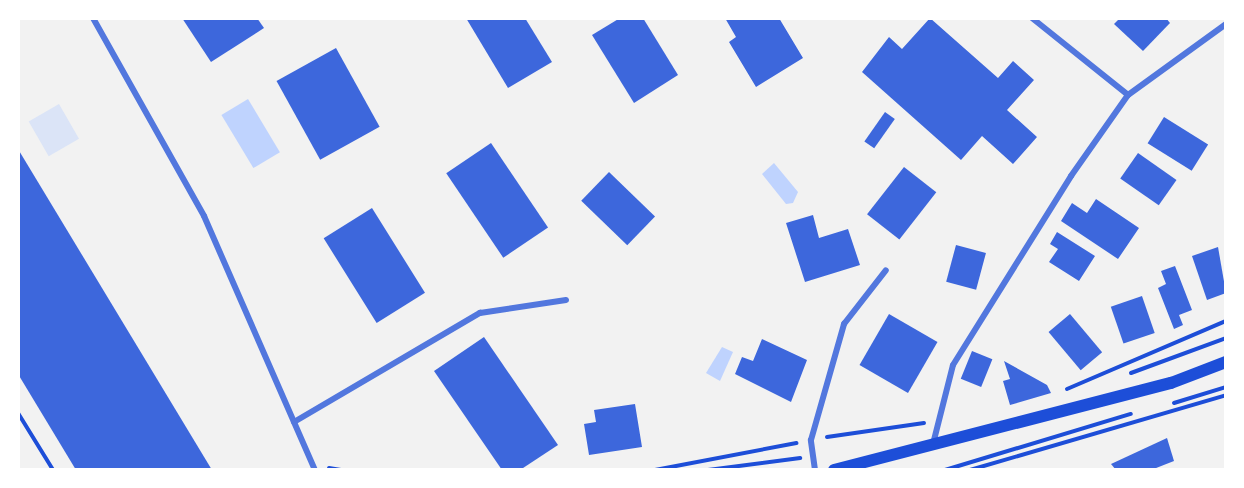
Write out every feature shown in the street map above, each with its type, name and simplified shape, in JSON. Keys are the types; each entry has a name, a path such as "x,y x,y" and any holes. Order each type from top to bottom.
{"main road":[{"path":"834,470 932,447 1171,383 1226,362"}],"street":[{"path":"93,18 204,216 315,470"},
{"path":"1032,18 1128,95"},
{"path":"932,447 952,365 1128,95 1226,24"},
{"path":"815,470 811,440 844,324 886,270"},
{"path":"294,422 480,313 566,300"}],"path":[{"path":"1060,392 1226,321"},
{"path":"945,470 1226,387"},
{"path":"970,470 1226,395"},
{"path":"18,413 53,470"},
{"path":"654,470 811,440 938,423"},
{"path":"708,470 762,459 813,458"}],"shaded area":[{"path":"59,104 79,139 49,156 29,122"}],"water":[{"path":"248,99 280,152 253,168 221,115"},
{"path":"774,163 798,192 793,203 786,204 762,174"},
{"path":"722,347 733,352 720,381 706,373"}],"building":[{"path":"182,18 257,18 264,28 211,62"},
{"path":"466,18 525,18 552,62 508,88"},
{"path":"620,18 643,18 678,75 634,103 592,35"},
{"path":"725,18 779,18 803,58 756,87 729,42 736,37"},
{"path":"930,18 998,78 1013,61 1034,80 1007,110 1037,137 1013,164 982,136 961,160 862,72 889,37 902,49"},
{"path":"1120,18 1166,18 1170,23 1143,51 1114,24"},
{"path":"336,48 380,127 320,160 277,81"},
{"path":"885,112 895,119 874,148 864,141"},
{"path":"1164,117 1208,145 1192,171 1148,143"},
{"path":"491,143 548,228 503,258 446,173"},
{"path":"18,149 212,470 76,470 18,374"},
{"path":"1138,153 1177,180 1159,205 1120,178"},
{"path":"904,167 936,192 899,240 867,214"},
{"path":"609,172 655,216 627,245 581,201"},
{"path":"1096,199 1139,228 1118,259 1061,221 1072,203 1087,213"},
{"path":"372,208 425,293 377,323 324,238"},
{"path":"813,215 819,238 848,229 860,265 805,282 786,223"},
{"path":"1057,232 1095,256 1079,281 1049,262 1058,249 1050,244"},
{"path":"956,245 986,253 976,290 946,282"},
{"path":"1218,247 1226,293 1207,300 1192,256"},
{"path":"1175,266 1192,310 1179,315 1183,325 1174,329 1158,288 1166,284 1161,271"},
{"path":"1142,296 1155,333 1123,344 1111,307"},
{"path":"889,314 937,342 908,393 860,365"},
{"path":"1070,314 1102,352 1081,370 1049,332"},
{"path":"484,337 558,445 520,470 502,470 434,371"},
{"path":"762,339 807,360 791,402 735,374 742,357 753,361"},
{"path":"972,351 992,359 981,387 961,379"},
{"path":"1004,361 1047,385 1051,393 1010,405 1003,381 1010,379"},
{"path":"635,404 642,447 589,455 584,424 596,422 594,410"},
{"path":"1167,438 1174,461 1151,470 1116,470 1111,464"}]}
